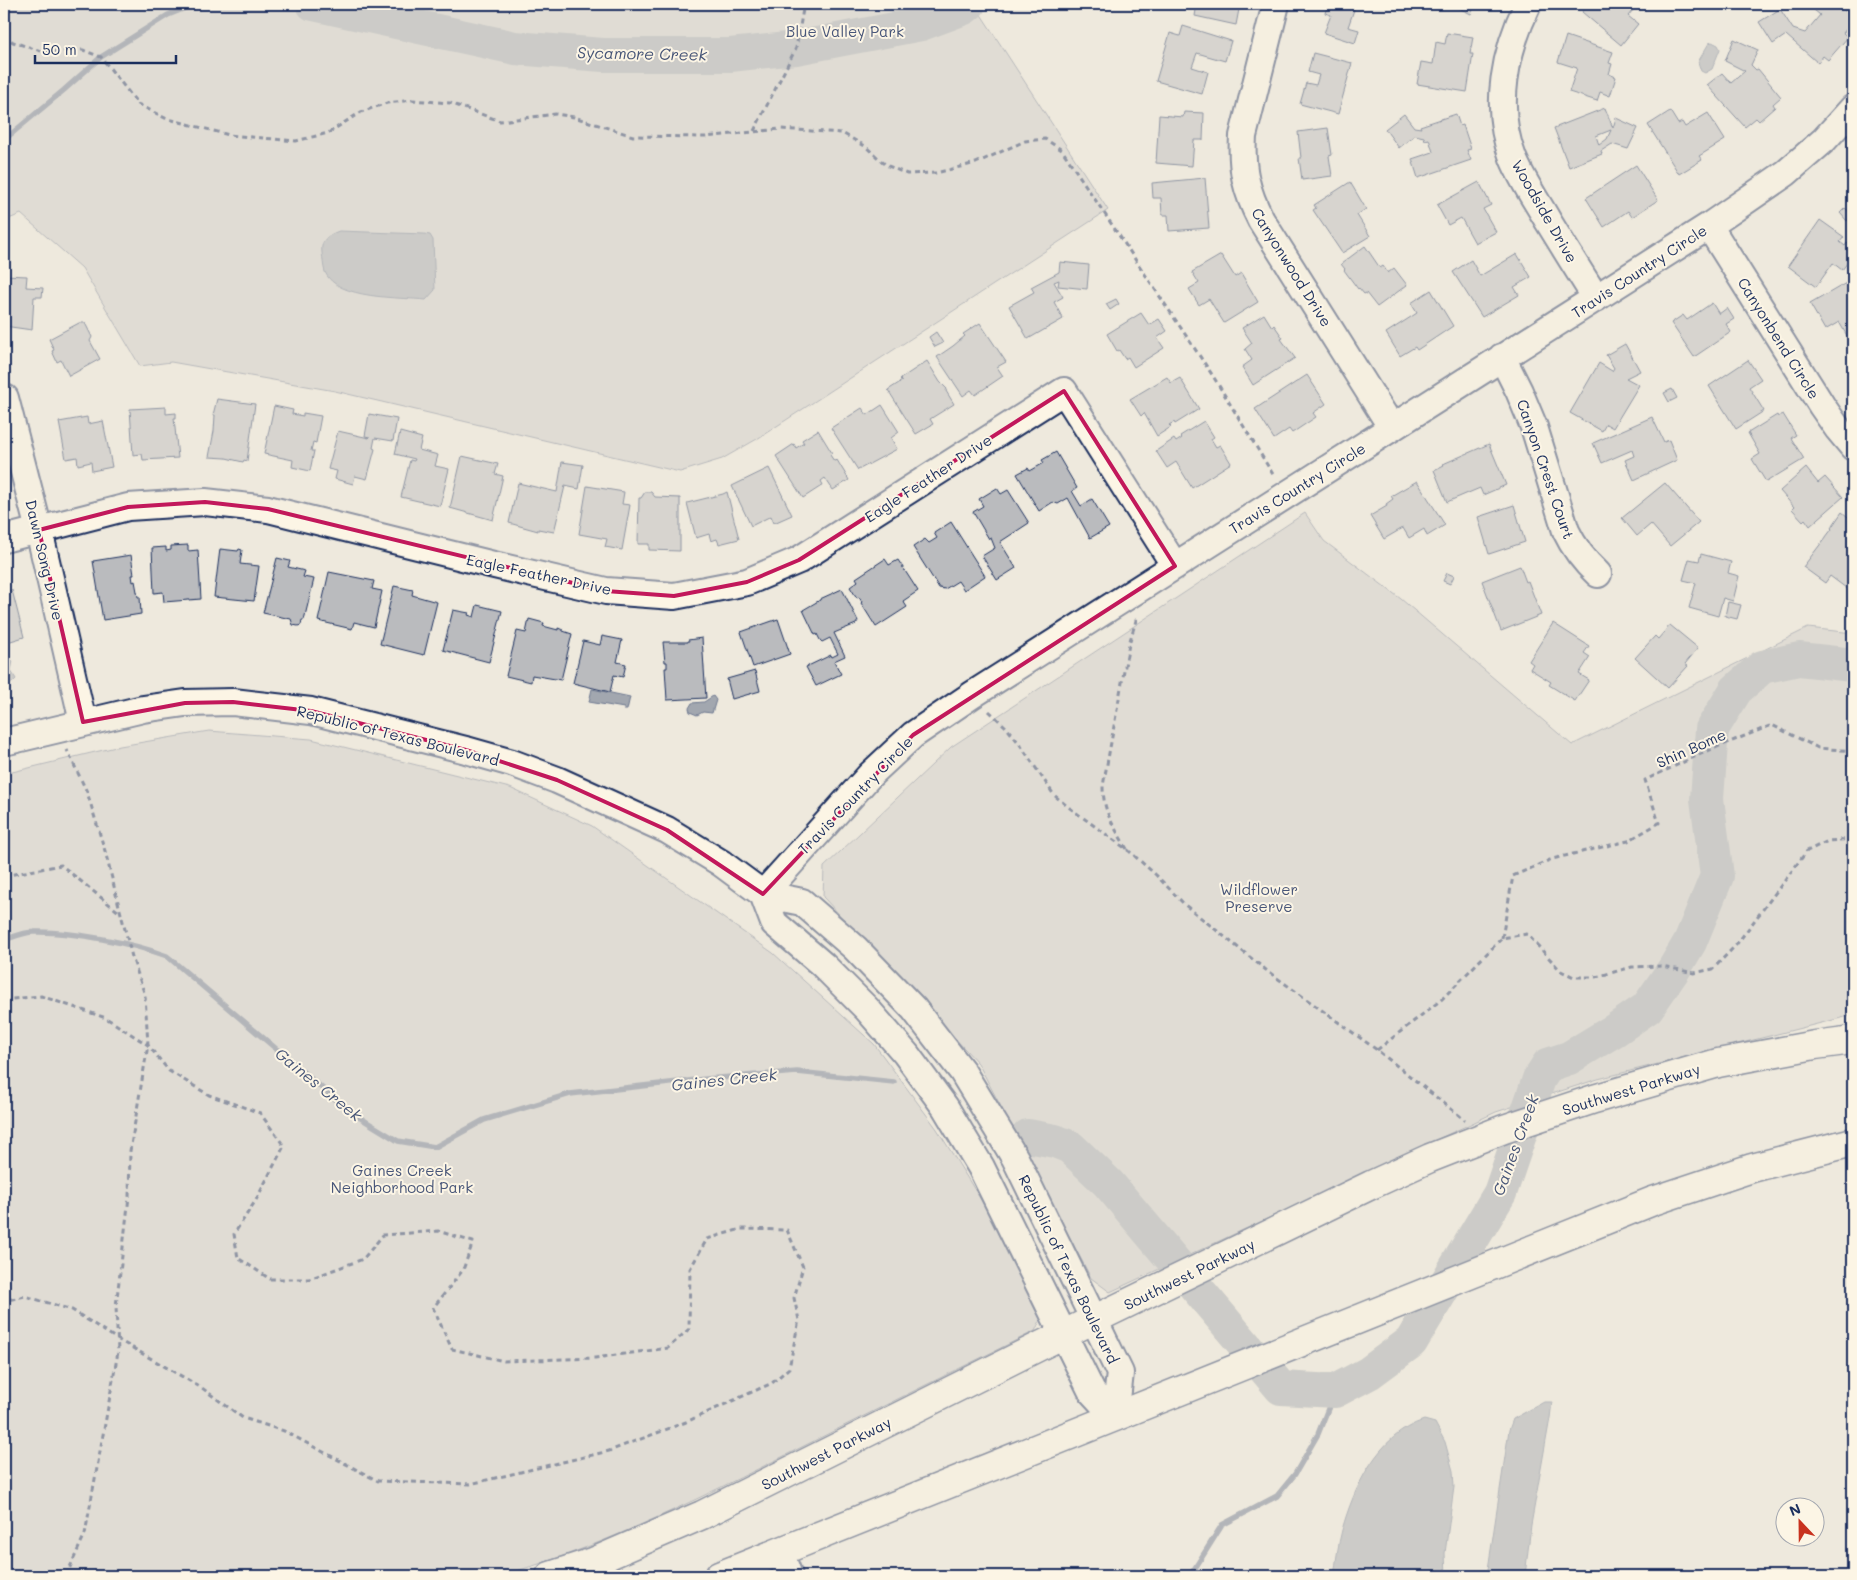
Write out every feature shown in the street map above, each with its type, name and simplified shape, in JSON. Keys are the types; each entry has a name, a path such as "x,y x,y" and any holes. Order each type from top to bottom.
{"main road":[{"name":"Southwest Parkway","path":"550,1576 592,1562 702,1515 1064,1334 1371,1185 1494,1133 1594,1099 1718,1063 1853,1040"},
{"path":"719,1576 784,1564 1115,1418 1653,1201 1752,1168 1853,1142"}],"street":[{"name":"Canyonwood Drive","path":"1276,4 1243,136 1244,177 1249,196 1261,220 1392,428"},
{"name":"Woodside Drive","path":"1528,4 1518,24 1509,51 1505,72 1503,91 1507,137 1513,157 1523,178 1596,298"},
{"name":"Travis Country Circle","path":"763,894 870,775 913,735 972,695 1709,226 1786,173 1824,140 1853,108"},
{"name":"Canyonbend Circle","path":"1709,226 1822,406 1853,447"},
{"name":"Canyon Crest Court","path":"1502,357 1534,427 1566,531 1573,546 1598,574"},
{"name":"Eagle Feather Drive","path":"4,539 128,508 205,502 268,510 606,591 674,596 747,582 799,560 1064,391 1175,566"},
{"name":"Dawn Song Drive","path":"5,398 83,722"},
{"name":"Republic of Texas Boulevard","path":"4,742 142,709 185,703 233,702 310,711 466,750 512,763 557,780 667,830 721,863 763,894 802,902 855,948 914,1009 962,1072 1015,1158 1120,1373 1115,1418"},
{"path":"763,894 774,923 823,965 867,1009 906,1054 945,1107 981,1167 1092,1392 1115,1418"}],"path":[{"path":"754,132 796,48 804,4"},
{"path":"4,35 13,42 44,52 83,50 101,57 138,104 165,118 230,135 296,141 328,133 361,112 387,103 412,100 450,103 500,121 556,114 574,117 633,136 706,137 780,128 842,133 865,146 886,165 907,174 936,173 976,163 1025,141 1046,139 1062,150 1213,376 1274,476"},
{"path":"1129,852 1109,819 1103,801 1103,786 1129,644 1147,584"},
{"path":"972,695 1005,726 1054,795 1067,806 1129,852 1156,875 1185,905 1259,964 1494,1133"},
{"name":"Shin Bome","path":"1502,938 1513,876 1552,859 1628,841 1659,823 1645,780 1705,752 1772,725 1818,748 1853,750"},
{"path":"66,1576 85,1534 118,1352 116,1306 129,1198 130,1151 148,1045 145,995 132,957 105,851 87,792 67,750"},
{"path":"1377,1050 1442,1000 1502,938 1527,934 1561,971 1574,977 1596,976 1632,967 1662,966 1694,973 1713,969 1736,945 1807,851 1828,841 1853,839"},
{"path":"4,876 61,865 120,914"},
{"path":"4,1002 12,999 41,996 106,1018 148,1045 170,1071 208,1095 260,1113 284,1146 256,1200 234,1234 238,1258 270,1279 309,1279 363,1259 383,1235 438,1231 473,1242 463,1270 433,1308 452,1349 504,1360 594,1358 668,1348 689,1330 690,1269 707,1239 741,1229 788,1230 804,1267 794,1298 799,1320 789,1368 772,1383 686,1422 609,1451 470,1484 378,1481 284,1431 243,1418 202,1388 117,1339 72,1310 24,1296 4,1300"}],"highlighted area":[{"path":"1064,391 1175,566 913,735 763,894 667,830 557,780 466,750 311,711 233,702 185,703 83,722 39,530 128,507 205,502 268,509 606,591 674,596 747,582 799,560"}],"green space":[{"name":"Blue Valley Park","path":"4,4 991,4 980,13 1108,210 757,439 722,459 680,472 335,391 171,362 140,366 82,268 21,214 4,221"},
{"name":"Wildflower Preserve","path":"1305,513 1324,541 1401,599 1572,745 1808,628 1853,633 1853,1015 1598,1079 1496,1112 1110,1292 1091,1278 978,1063 823,897 824,867 951,747"},
{"name":"Gaines Creek Neighborhood Park","path":"209,731 311,739 510,788 592,826 773,953 874,1044 937,1129 991,1216 1042,1317 1035,1331 639,1526 569,1554 498,1576 4,1576 4,774 120,746"}],"shaded area":[{"path":"1712,42 1718,45 1720,49 1712,69 1705,73 1701,71 1698,62 1709,43"},
{"path":"339,231 430,235 433,240 435,290 426,300 370,295 342,288 332,281 325,272 322,248 324,241 331,234"},
{"path":"4,656 13,661 11,671 16,679 12,683 4,684"},
{"path":"592,689 630,697 627,710 589,702"},
{"path":"713,696 716,700 712,713 703,712 697,715 690,712 689,708 692,703 704,702"},
{"path":"1544,1402 1552,1402 1531,1525 1525,1576 1487,1576 1509,1430 1513,1419"},
{"path":"1424,1420 1435,1423 1445,1442 1453,1471 1454,1487 1445,1553 1446,1576 1334,1576 1338,1547 1347,1514 1353,1497 1370,1464 1393,1437 1408,1427"}],"building":[{"path":"1197,4 1240,4 1236,25 1195,16"},
{"path":"1328,4 1356,4 1348,27 1359,30 1355,43 1324,33 1331,15 1325,13"},
{"path":"1446,4 1476,4 1471,14 1453,5 1452,7"},
{"path":"1588,4 1638,4 1628,16 1638,24 1621,45 1582,12"},
{"path":"1807,4 1837,4 1853,18 1853,21 1843,33 1848,37 1828,60 1823,56 1818,63 1786,35 1773,44 1759,22 1780,9 1793,29 1805,33 1820,15"},
{"path":"1183,26 1231,41 1225,61 1197,53 1192,67 1208,72 1202,94 1156,81 1170,33 1180,36"},
{"path":"1447,33 1473,37 1470,54 1473,54 1467,92 1417,84 1421,62 1433,64 1436,42 1445,44"},
{"path":"1566,36 1613,52 1609,63 1612,64 1609,74 1616,77 1610,96 1600,92 1597,101 1569,92 1577,68 1558,62"},
{"path":"1734,39 1758,50 1751,65 1756,70 1758,69 1781,97 1773,104 1775,107 1759,121 1756,118 1745,127 1707,85 1722,73 1731,83 1745,71 1725,61"},
{"path":"1313,53 1352,63 1338,114 1300,104 1306,83 1316,85 1319,75 1308,72"},
{"path":"1605,108 1613,128 1616,118 1638,128 1628,149 1612,144 1601,151 1602,154 1569,167 1554,128","holes":["1611,130 1607,139 1599,145 1596,136"]},
{"path":"1670,111 1678,124 1682,122 1685,127 1708,113 1725,140 1699,156 1702,160 1679,174 1648,125"},
{"path":"1184,112 1204,113 1203,140 1194,140 1192,166 1156,163 1159,115 1183,117"},
{"path":"1404,114 1414,127 1421,128 1420,126 1456,114 1460,126 1463,125 1471,149 1467,150 1471,160 1418,178 1412,159 1433,152 1429,139 1425,140 1424,137 1415,135 1399,148 1385,129"},
{"path":"1328,128 1332,155 1329,156 1332,176 1302,180 1298,132"},
{"path":"1636,165 1658,200 1632,217 1628,211 1604,227 1586,198"},
{"path":"1205,178 1209,228 1169,231 1168,215 1162,215 1161,198 1153,198 1152,183"},
{"path":"1350,182 1366,209 1357,215 1370,236 1342,253 1313,210 1316,208 1314,205"},
{"path":"1479,182 1491,205 1483,209 1496,232 1475,243 1461,218 1448,225 1437,205"},
{"path":"1845,208 1853,215 1847,221 1840,213"},
{"path":"1820,220 1844,237 1840,242 1845,246 1847,243 1853,248 1853,255 1842,270 1833,263 1816,287 1788,266"},
{"path":"1365,246 1380,268 1383,266 1388,273 1394,268 1407,285 1377,307 1366,293 1364,294 1358,289 1341,264"},
{"path":"1517,254 1531,277 1514,287 1519,295 1482,317 1453,272 1471,260 1480,276"},
{"path":"1221,255 1235,277 1241,273 1258,302 1224,323 1209,299 1199,305 1189,289 1199,283 1192,272"},
{"path":"1060,262 1089,265 1087,289 1058,286 1059,280 1054,282 1063,297 1054,302 1063,319 1028,339 1009,306 1034,292 1031,287 1059,272"},
{"path":"4,275 27,276 26,287 43,288 42,297 34,297 32,330 4,326"},
{"path":"1853,279 1853,346 1839,322 1825,330 1810,304"},
{"path":"1431,290 1453,326 1417,350 1415,347 1400,356 1386,333 1417,313 1411,303"},
{"path":"1116,299 1119,304 1110,310 1106,304"},
{"path":"1712,303 1719,314 1727,308 1734,319 1726,324 1731,332 1694,357 1671,323 1683,315 1687,320"},
{"path":"1141,313 1149,325 1159,319 1167,331 1157,338 1164,348 1134,367 1128,357 1125,359 1119,350 1117,351 1107,334"},
{"path":"1264,314 1272,327 1274,325 1283,338 1281,339 1295,358 1253,385 1242,367 1252,360 1245,349 1252,343 1242,328"},
{"path":"79,323 85,323 92,337 90,341 100,359 69,376 61,360 57,362 49,339"},
{"path":"980,323 1006,362 997,367 1003,376 975,395 971,390 963,396 937,357 965,336 963,334"},
{"path":"936,332 943,343 935,347 929,337"},
{"path":"1625,344 1640,371 1626,378 1639,385 1613,428 1606,424 1602,431 1570,413 1599,363 1612,371 1614,368 1606,355"},
{"path":"1748,360 1761,379 1749,387 1764,411 1736,429 1709,386"},
{"path":"927,361 940,382 947,389 946,391 954,404 930,419 933,424 916,434 888,390 902,381 900,379"},
{"path":"1307,375 1326,404 1313,413 1316,417 1292,433 1289,429 1274,439 1255,409"},
{"path":"1167,377 1171,383 1180,378 1199,409 1175,424 1174,422 1169,425 1171,427 1157,436 1144,413 1141,416 1130,399"},
{"path":"1672,389 1677,398 1669,402 1664,393"},
{"path":"217,399 255,404 247,461 209,457 214,431 215,415 213,415"},
{"path":"882,405 899,432 891,438 897,449 858,470 831,428 862,408 867,415"},
{"path":"274,406 293,410 292,414 303,416 303,413 321,416 316,443 313,442 311,451 314,451 310,471 292,467 293,460 264,454"},
{"path":"166,407 166,414 176,413 176,418 174,418 178,458 143,460 142,454 133,455 130,409"},
{"path":"369,414 397,419 393,441 375,438 373,448 375,449 367,479 355,476 353,484 335,479 337,471 328,469 338,431 369,438 365,436"},
{"path":"1783,414 1796,435 1791,438 1804,459 1766,482 1752,459 1760,454 1748,433 1777,415 1778,417"},
{"path":"87,417 88,424 103,421 112,467 92,471 91,462 78,465 77,457 66,459 59,422"},
{"path":"1652,417 1664,442 1669,440 1677,460 1634,480 1625,460 1634,456 1632,450 1602,463 1593,443"},
{"path":"1204,421 1214,437 1211,439 1216,447 1220,445 1231,463 1192,488 1176,462 1167,468 1156,451 1174,439 1176,442 1182,438 1180,436"},
{"path":"818,430 832,453 830,455 834,461 837,460 849,480 833,490 825,478 821,481 823,485 803,498 776,456 794,444 796,448 804,443 802,440"},
{"path":"400,432 422,438 419,450 438,455 435,466 449,469 440,506 401,497 410,460 414,461 415,459 395,454"},
{"path":"1489,444 1506,485 1483,495 1480,488 1447,502 1434,470 1443,464"},
{"path":"1056,452 1077,488 1072,491 1081,506 1092,499 1109,527 1090,538 1068,498 1058,504 1053,502 1039,511 1017,474 1028,468 1030,471 1044,463 1042,460"},
{"path":"462,456 498,464 495,474 503,476 493,520 450,508"},
{"path":"562,462 583,465 579,489 565,486 554,532 538,529 538,531 509,523 518,483 557,492"},
{"path":"769,468 792,515 774,523 771,516 751,526 732,486"},
{"path":"1806,468 1818,483 1825,477 1843,497 1810,526 1805,519 1803,521 1792,509 1794,507 1780,491"},
{"path":"1417,481 1445,525 1427,536 1424,529 1409,538 1403,528 1384,539 1370,516 1387,506 1386,504 1393,499 1391,496"},
{"path":"1665,483 1699,522 1670,546 1651,524 1637,536 1622,518"},
{"path":"587,486 624,492 622,504 630,505 622,550 605,547 607,539 579,534"},
{"path":"997,488 1001,494 1008,490 1029,523 1000,542 1016,568 997,580 982,556 995,548 991,538 989,539 973,512 983,506 979,499"},
{"path":"645,492 651,492 655,497 680,498 680,551 649,550 649,544 638,544 639,498"},
{"path":"727,492 739,539 719,544 717,539 711,541 709,534 696,538 687,503"},
{"path":"1514,505 1525,542 1489,554 1478,517"},
{"path":"1842,512 1853,521 1853,535 1850,540 1853,543 1853,586 1850,591 1830,576 1825,583 1803,567 1832,529"},
{"path":"951,522 985,576 964,590 958,581 945,589 939,588 913,547 925,539 929,543 937,538 934,533"},
{"path":"188,545 188,551 198,550 201,599 164,602 163,592 154,593 152,548 166,547 166,551 171,550 171,546"},
{"path":"220,549 242,550 240,564 259,566 254,601 214,597"},
{"path":"1701,554 1731,562 1728,573 1739,576 1733,601 1723,598 1718,616 1689,608 1696,583 1683,580 1689,559 1699,561"},
{"path":"131,555 134,575 132,575 133,582 135,581 138,597 140,597 141,614 103,620 93,561"},
{"path":"277,558 290,561 288,567 305,571 303,577 314,579 304,620 298,626 293,625 291,619 263,613"},
{"path":"885,559 889,565 898,560 918,591 903,601 907,607 876,627 859,597 857,598 850,587 858,581 856,578"},
{"path":"1520,566 1541,615 1501,631 1482,581"},
{"path":"329,572 374,581 372,589 382,591 374,627 354,622 352,629 318,621"},
{"path":"1447,573 1454,576 1450,584 1443,581"},
{"path":"394,586 413,590 412,595 437,602 424,655 380,644"},
{"path":"842,589 858,621 856,624 834,633 845,656 834,661 841,674 816,686 806,667 831,655 832,657 838,654 830,638 822,642 817,634 815,635 803,610 820,599"},
{"path":"12,590 24,637 4,643 4,592"},
{"path":"1728,602 1741,605 1737,619 1725,616"},
{"path":"477,605 502,611 489,662 443,650 453,610 469,613 468,615 474,617"},
{"path":"529,619 544,623 543,626 558,630 558,628 572,634 561,680 532,675 531,682 506,676 517,631 526,633"},
{"path":"778,619 790,654 753,667 741,632"},
{"path":"1553,623 1589,646 1584,653 1590,657 1579,674 1589,680 1575,701 1549,685 1551,682 1530,669 1533,664 1529,661"},
{"path":"1670,625 1698,648 1685,664 1688,666 1668,688 1635,658 1655,636 1658,639"},
{"path":"602,636 622,640 617,662 626,664 623,677 614,675 610,692 573,683 583,641 600,645"},
{"path":"702,638 706,698 667,700 665,668 667,668 667,662 665,662 663,642 688,642 688,640"},
{"path":"755,671 760,691 732,699 727,679"}],"waterway":[{"path":"4,140 101,57 168,15 195,4"},
{"name":"Sycamore Creek","path":"313,4 515,48 603,55 730,55 796,48 921,24 964,8 969,4"},
{"name":"Gaines Creek","path":"1028,1136 1055,1141 1070,1147 1108,1183 1281,1388 1335,1391 1369,1373 1411,1342 1500,1193 1539,1079 1548,1065 1569,1058 1647,1008 1690,942 1717,876 1707,799 1712,729 1736,690 1762,667 1799,659 1853,665"},
{"name":"Gaines Creek","path":"4,940 30,932 49,932 119,942 167,956 349,1111 398,1141 435,1147 484,1120 570,1094 706,1079 797,1072 894,1082"},
{"path":"1190,1576 1222,1525 1277,1496 1295,1474 1318,1434 1335,1391"}]}
